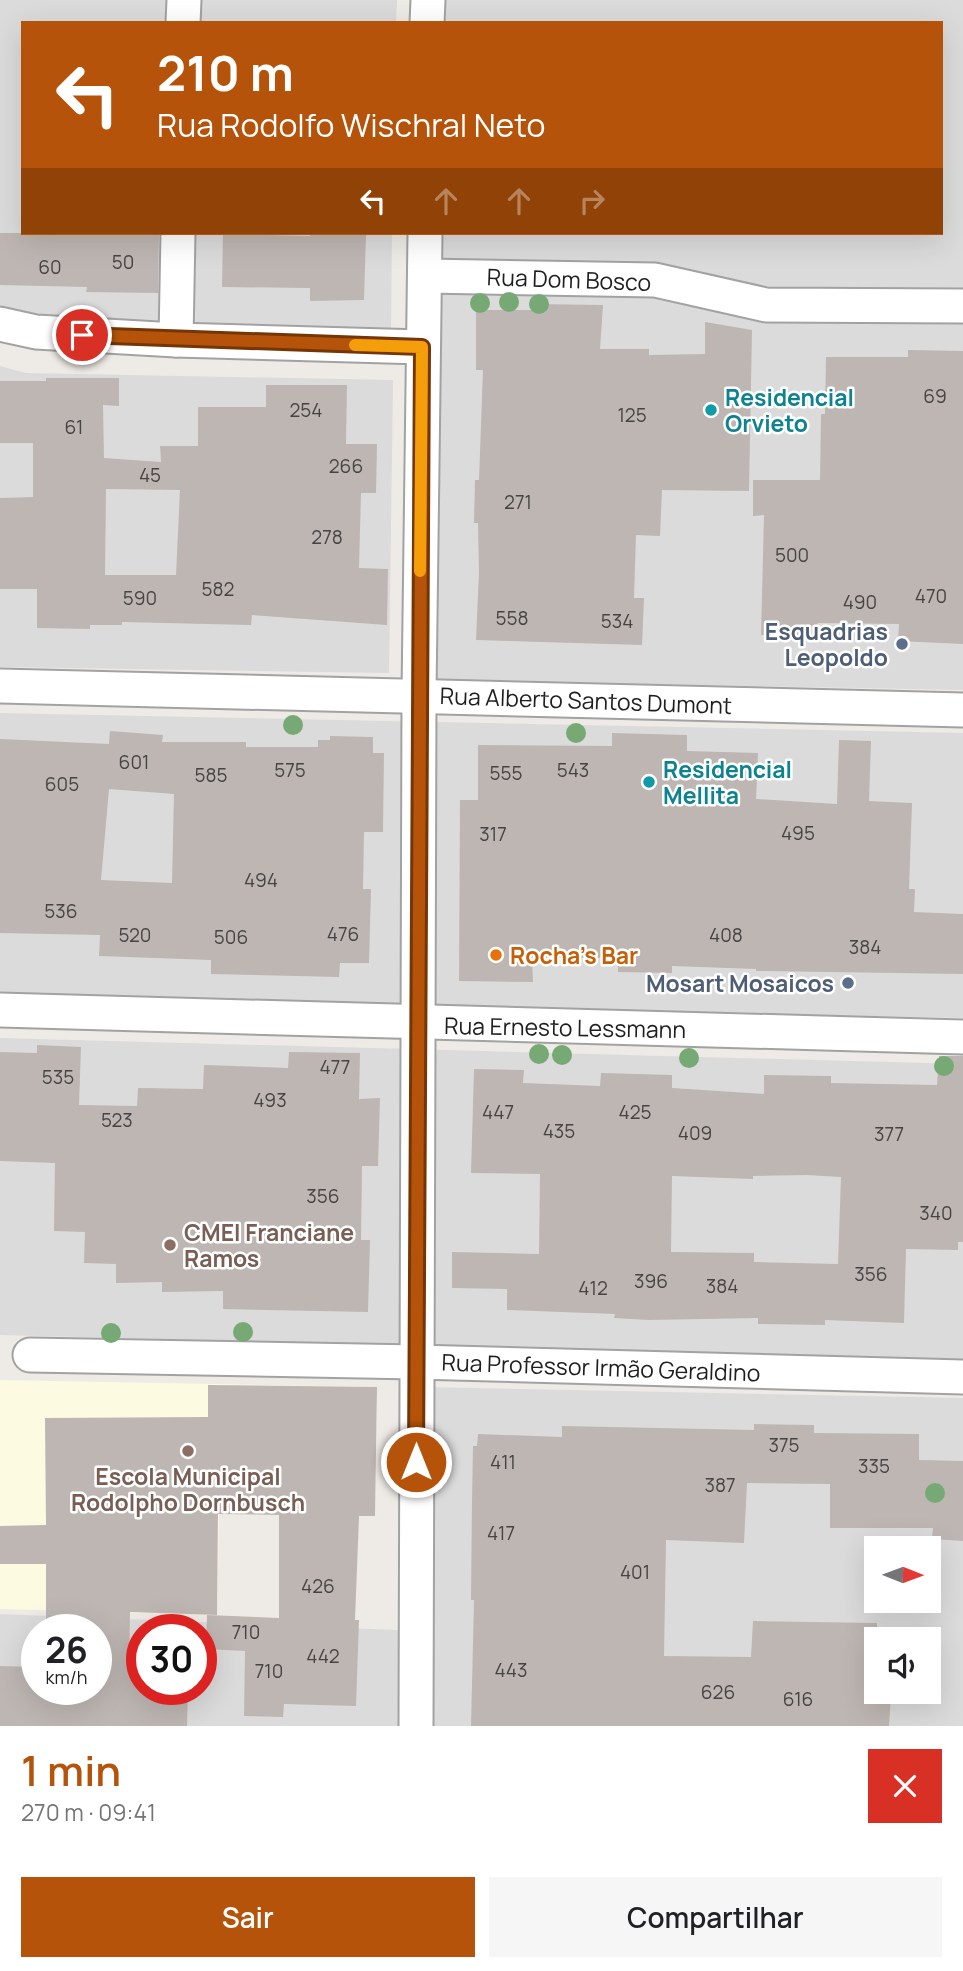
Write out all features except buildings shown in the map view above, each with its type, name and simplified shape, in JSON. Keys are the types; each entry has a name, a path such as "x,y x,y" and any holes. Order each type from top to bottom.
{"street":[{"path":"183,21 184,0"},
{"path":"427,21 428,0"},
{"path":"176,340 178,235"},
{"path":"416,1726 419,695 425,235"},
{"name":"Rua Dom Bosco","path":"425,276 655,280 766,305 963,306"},
{"path":"0,324 36,332 176,340 422,347"},
{"name":"Rua Alberto Santos Dumont","path":"0,686 963,710"},
{"name":"Rua Ernesto Lessmann","path":"0,1010 963,1037"},
{"name":"Rua Professor Irmão Geraldino","path":"30,1355 416,1362 963,1377"}],"shaded area":[{"path":"0,0 171,0 171,21 21,21 21,235 164,235 161,324 39,318 0,309"},
{"path":"196,0 397,0 396,21 196,21"},
{"path":"446,0 963,0 963,295 772,294 437,266 438,235 943,235 943,21 445,21"},
{"path":"191,235 392,235 391,331 189,326"},
{"path":"437,287 653,291 963,320 963,690 433,680"},
{"path":"0,366 26,373 393,380 389,673 0,667"},
{"path":"0,713 963,733 963,1018 0,996"},
{"path":"0,1038 963,1064 963,1359 0,1335"},
{"name":"Escola Municipal Rodolpho Dornbusch","path":"0,1380 377,1387 375,1516 219,1514 217,1615 0,1609"},
{"path":"424,1387 963,1398 963,1726 0,1726 0,1614 21,1615 21,1705 112,1705 112,1619 126,1619 126,1705 217,1705 217,1623 422,1631"}],"slow traffic":[{"path":"355,345 422,347 420,571"}],"place":[{"name":"Residencial Orvieto","path":"711,410"},
{"name":"Esquadrias Leopoldo","path":"902,644"},
{"name":"Residencial Mellita","path":"649,782"},
{"name":"Rocha's Bar","path":"496,955"},
{"name":"Mosart Mosaicos","path":"848,983"},
{"name":"CMEI Franciane Ramos","path":"170,1245"},
{"name":"Escola Municipal Rodolpho Dornbusch","path":"188,1451"}],"route":[{"path":"82,335 422,347 416,1462"}]}
